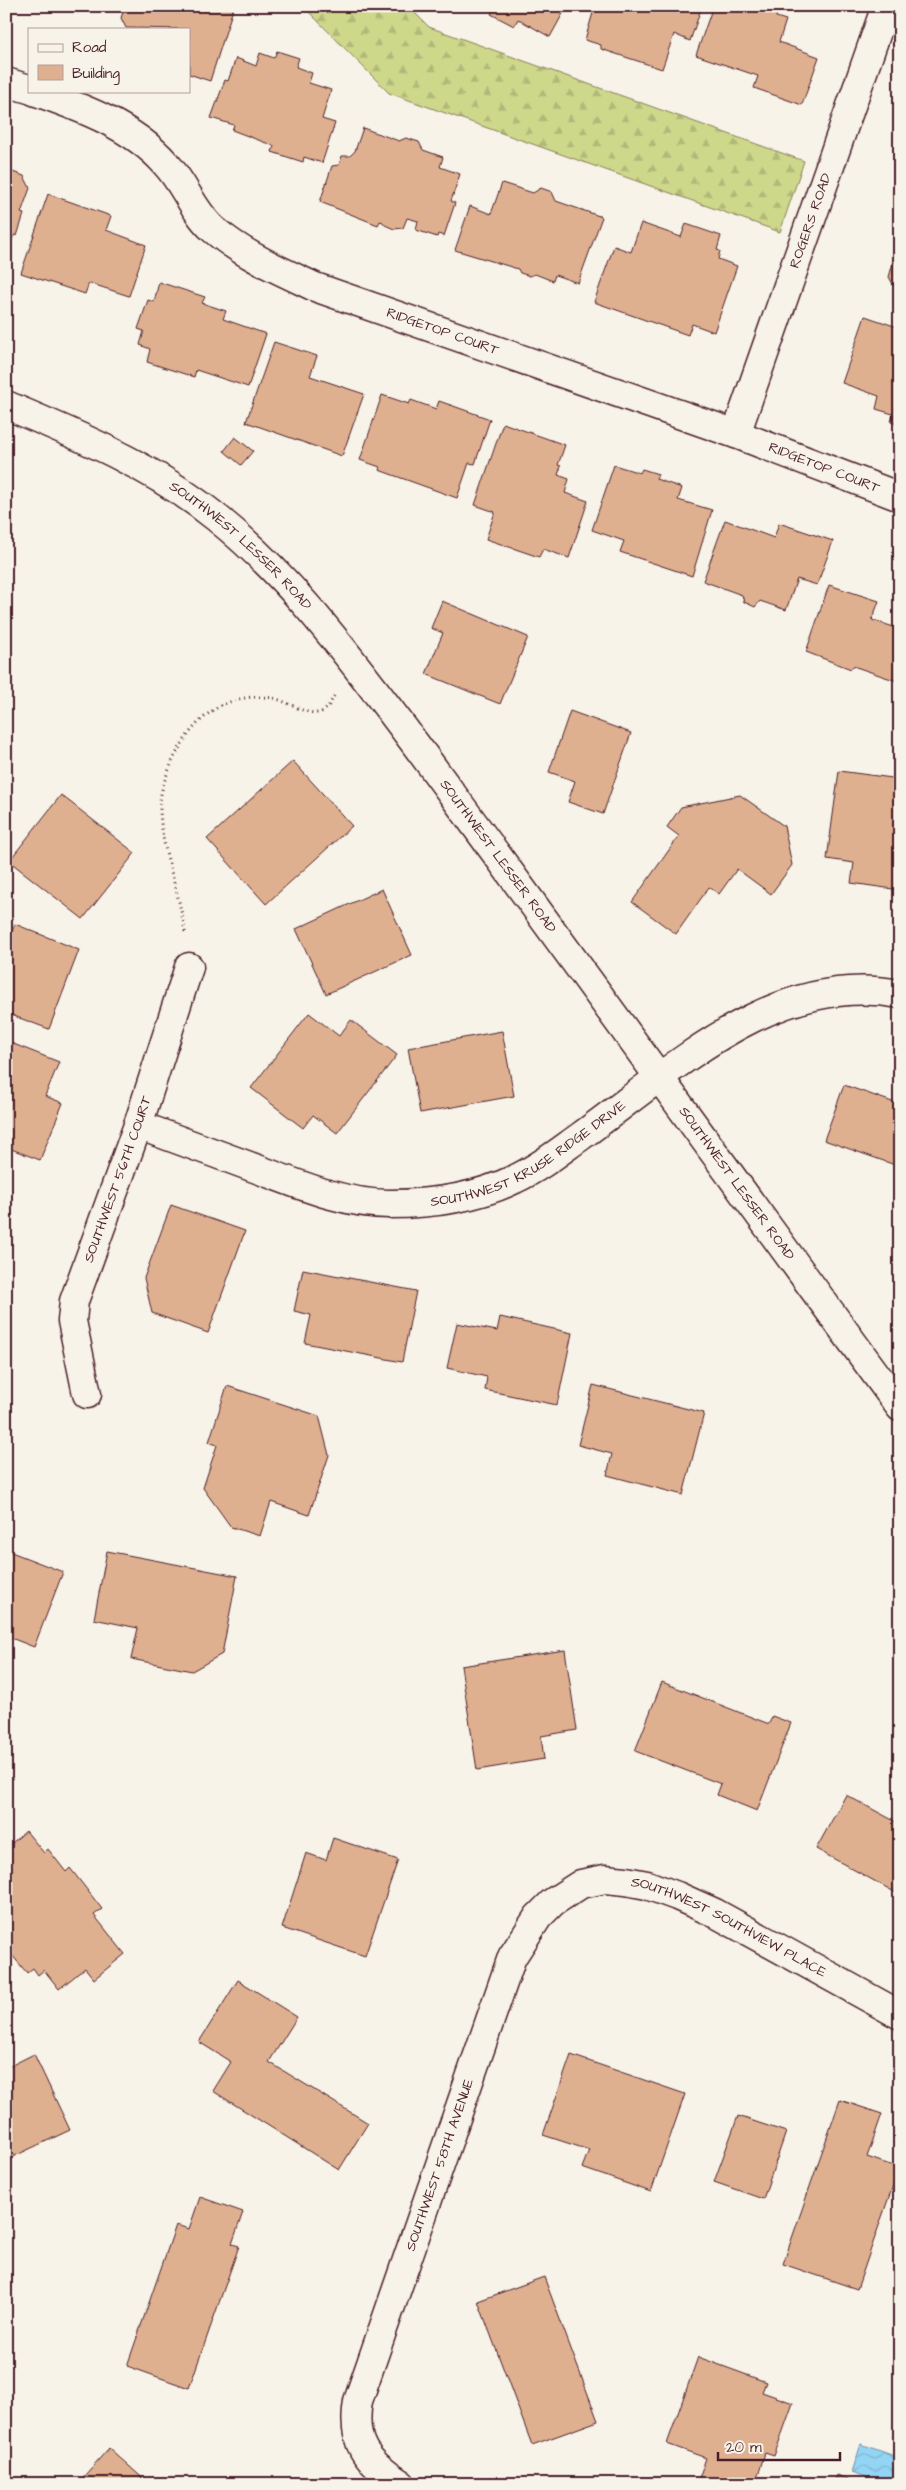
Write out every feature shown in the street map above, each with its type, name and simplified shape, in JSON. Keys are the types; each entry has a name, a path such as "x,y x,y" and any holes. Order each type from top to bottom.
{"street":[{"name":"ROGERS ROAD","path":"736,434 886,6"},
{"path":"6,82 28,90"},
{"name":"RIDGETOP COURT","path":"37,92 81,108 140,140 166,164 212,228 253,258 315,286 736,434 900,497"},
{"name":"SOUTHWEST LESSER ROAD","path":"6,405 89,440 140,466 214,515 281,577 355,664 438,774 900,1407"},
{"name":"SOUTHWEST 56TH COURT","path":"87,1394 72,1321 74,1301 138,1125 189,967"},
{"name":"SOUTHWEST KRUSE RIDGE DRIVE","path":"138,1125 310,1189 349,1199 386,1204 422,1203 472,1195 516,1179 548,1159 712,1041 756,1016 824,993 856,990 900,994"},
{"name":"SOUTHWEST SOUTHVIEW PLACE","path":"553,1902 581,1884 605,1879 647,1885 715,1913 900,2015"},
{"name":"SOUTHWEST 58TH AVENUE","path":"401,2484 371,2460 358,2440 354,2423 358,2401 512,1957 538,1917 553,1902"}],"path":[{"path":"189,967 182,910 168,858 160,812 163,785 182,742 199,720 214,709 240,699 274,698 314,713 322,712 328,708 338,687 355,664"}],"green space":[{"path":"303,6 408,6 429,27 804,161 780,232 389,93"}],"water":[{"path":"861,2444 900,2458 900,2484 886,2484 852,2472"}],"building":[{"path":"125,6 234,6 210,81 190,74 190,28 126,28 121,18"},
{"path":"491,6 567,6 550,37 518,19 514,26 491,14 494,8"},
{"path":"595,6 702,6 690,41 674,34 662,69 601,49 601,45 585,40"},
{"path":"713,6 766,6 765,10 777,13 776,17 786,20 779,42 819,57 802,105 754,88 758,76 696,55"},
{"path":"277,51 299,58 296,67 312,73 309,83 331,90 322,119 335,123 322,163 304,157 303,162 272,152 274,146 232,130 234,125 211,118 225,80 228,81 236,58 256,66 260,53 274,58"},
{"path":"363,128 399,141 406,138 419,142 423,150 443,157 440,167 460,174 451,201 455,203 444,236 438,234 437,237 416,230 418,221 407,218 403,228 394,229 383,222 380,221 378,225 320,202 332,166 339,165 342,156 350,156 355,151"},
{"path":"10,171 24,176 30,188 21,213 24,214 17,236 14,235 6,255 6,172"},
{"path":"502,183 533,193 541,188 552,192 556,201 602,217 578,283 555,275 553,281 535,274 530,276 520,273 518,269 455,250 470,206 491,214"},
{"path":"48,194 111,216 106,230 146,245 129,296 89,283 85,294 21,273"},
{"path":"641,223 681,237 686,224 721,236 717,250 720,251 718,259 737,266 714,332 692,324 688,335 594,302 614,246 631,252"},
{"path":"900,260 900,290 895,288 889,277 893,263"},
{"path":"159,282 205,297 202,303 226,311 223,319 266,334 248,387 196,370 194,377 147,362 150,349 140,345 144,331 138,329 148,300 154,302"},
{"path":"865,316 900,328 900,425 891,422 893,414 876,409 879,396 842,383"},
{"path":"274,342 317,356 310,376 364,394 342,456 246,422"},
{"path":"382,395 409,404 411,400 436,409 439,401 490,419 475,464 469,463 457,498 379,470 380,467 360,460"},
{"path":"503,423 565,445 558,465 561,466 558,475 569,479 565,493 588,501 569,558 543,549 539,557 486,539 495,512 475,505"},
{"path":"235,437 253,451 241,465 224,451"},
{"path":"614,465 640,473 642,469 658,474 656,479 682,488 678,500 712,510 692,576 620,552 624,541 592,530"},
{"path":"725,520 774,538 779,523 833,541 817,585 797,579 786,610 760,601 755,607 744,602 742,595 703,581"},
{"path":"829,585 879,601 872,620 900,629 900,682 853,666 851,669 806,652"},
{"path":"442,601 528,637 500,704 426,674 443,633 431,628"},
{"path":"570,711 631,733 603,814 568,802 575,781 549,772"},
{"path":"293,761 352,826 266,904 207,839"},
{"path":"839,771 900,779 900,890 851,883 854,863 827,859"},
{"path":"61,795 135,853 83,919 9,861"},
{"path":"740,795 784,826 792,865 771,894 737,869 719,894 709,887 676,934 632,902 679,836 667,827 681,807"},
{"path":"382,889 412,955 326,994 296,929"},
{"path":"15,924 79,950 49,1029 6,1013 6,931 11,933"},
{"path":"309,1013 339,1036 351,1020 397,1055 337,1133 313,1115 303,1128 251,1088"},
{"path":"502,1031 514,1096 420,1113 408,1048"},
{"path":"6,1041 59,1062 45,1096 63,1103 40,1160 6,1147"},
{"path":"844,1085 898,1104 900,1098 898,1166 824,1140"},
{"path":"171,1205 245,1231 208,1333 152,1313 144,1278"},
{"path":"303,1269 416,1291 402,1362 305,1343 311,1315 294,1311"},
{"path":"500,1317 572,1333 557,1405 485,1390 487,1377 447,1368 457,1323 497,1331"},
{"path":"593,1385 704,1413 683,1495 607,1475 612,1454 578,1445"},
{"path":"227,1386 319,1416 329,1455 309,1515 271,1502 260,1536 231,1527 203,1488 217,1445 209,1442"},
{"path":"6,1550 63,1572 34,1647 6,1636"},
{"path":"107,1551 237,1576 222,1654 192,1671 131,1659 138,1628 94,1619"},
{"path":"565,1650 577,1730 541,1736 544,1759 477,1770 461,1666"},
{"path":"662,1682 769,1724 772,1716 791,1723 757,1811 717,1795 721,1784 635,1751"},
{"path":"846,1795 900,1824 900,1895 816,1849"},
{"path":"26,1831 44,1853 48,1849 66,1872 70,1868 102,1909 94,1915 125,1954 94,1979 85,1968 59,1989 44,1970 38,1975 33,1968 27,1973 6,1948 6,1848"},
{"path":"333,1838 398,1860 365,1956 282,1928 306,1853 326,1860"},
{"path":"238,1980 297,2017 269,2062 368,2123 339,2170 213,2091 231,2062 199,2042"},
{"path":"34,2054 70,2130 6,2160 6,2068"},
{"path":"571,2055 685,2094 651,2192 582,2168 589,2150 543,2135"},
{"path":"840,2100 882,2114 867,2157 899,2168 857,2289 783,2264"},
{"path":"738,2116 786,2132 763,2199 714,2182"},
{"path":"200,2197 243,2212 232,2244 239,2246 189,2388 127,2366 176,2225 189,2229"},
{"path":"544,2277 598,2421 532,2445 478,2301"},
{"path":"698,2357 766,2382 762,2392 793,2403 774,2456 765,2453 755,2484 697,2484 706,2458 667,2444"},
{"path":"109,2448 149,2484 77,2484"},
{"path":"836,2475 861,2484 833,2484"}]}
